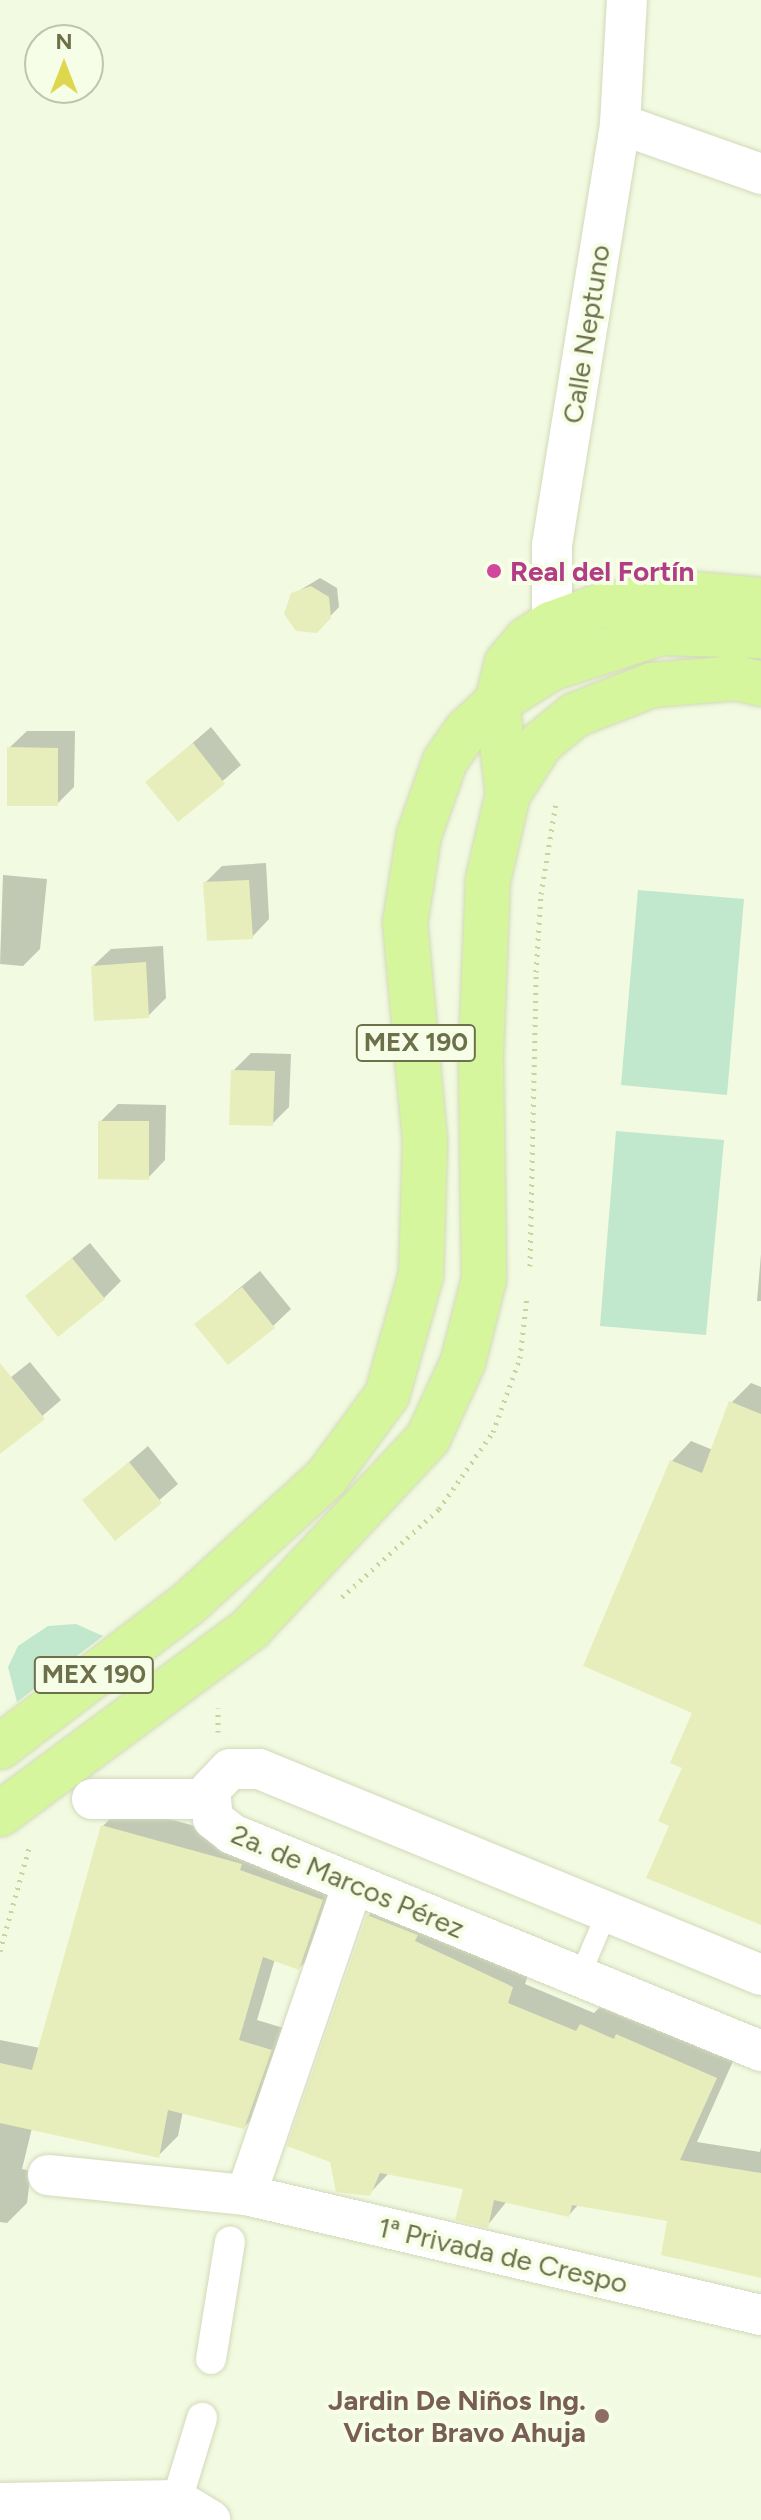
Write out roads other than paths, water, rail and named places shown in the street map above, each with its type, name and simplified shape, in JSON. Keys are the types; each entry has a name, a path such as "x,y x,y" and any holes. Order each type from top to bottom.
{"main road":[{"path":"508,794 497,702 507,663 526,640 551,624 603,605 692,594 761,600"},
{"name":"MEX 190","path":"0,1747 188,1604 315,1489 387,1395 421,1275 425,1142 405,923 419,835 445,761 497,702 552,668 661,633 761,636"},
{"name":"MEX 190","path":"15,1826 251,1628 428,1438 463,1362 484,1279 481,1052 488,880 508,794 541,743 575,715 652,685 736,678 761,684"}],"street":[{"name":"Calle Neptuno","path":"552,668 552,545 620,124 627,0"},
{"path":"620,124 761,174"},
{"name":"2a. de Marcos Pérez","path":"761,1975 252,1767 223,1772 208,1799 213,1819 224,1830 761,2051"},
{"path":"92,1799 208,1799"},
{"path":"246,2195 353,1884"},
{"name":"1ª Privada de Crespo","path":"48,2175 246,2195 761,2315"},
{"path":"209,2371 230,2242"},
{"path":"0,2503 187,2513 202,2418"}],"lane":[{"path":"580,1976 607,1912"}],"place":[{"name":"Real del Fortín","path":"494,571"},
{"name":"Jardin De Niños Ing. Victor Bravo Ahuja","path":"602,2416"}]}
